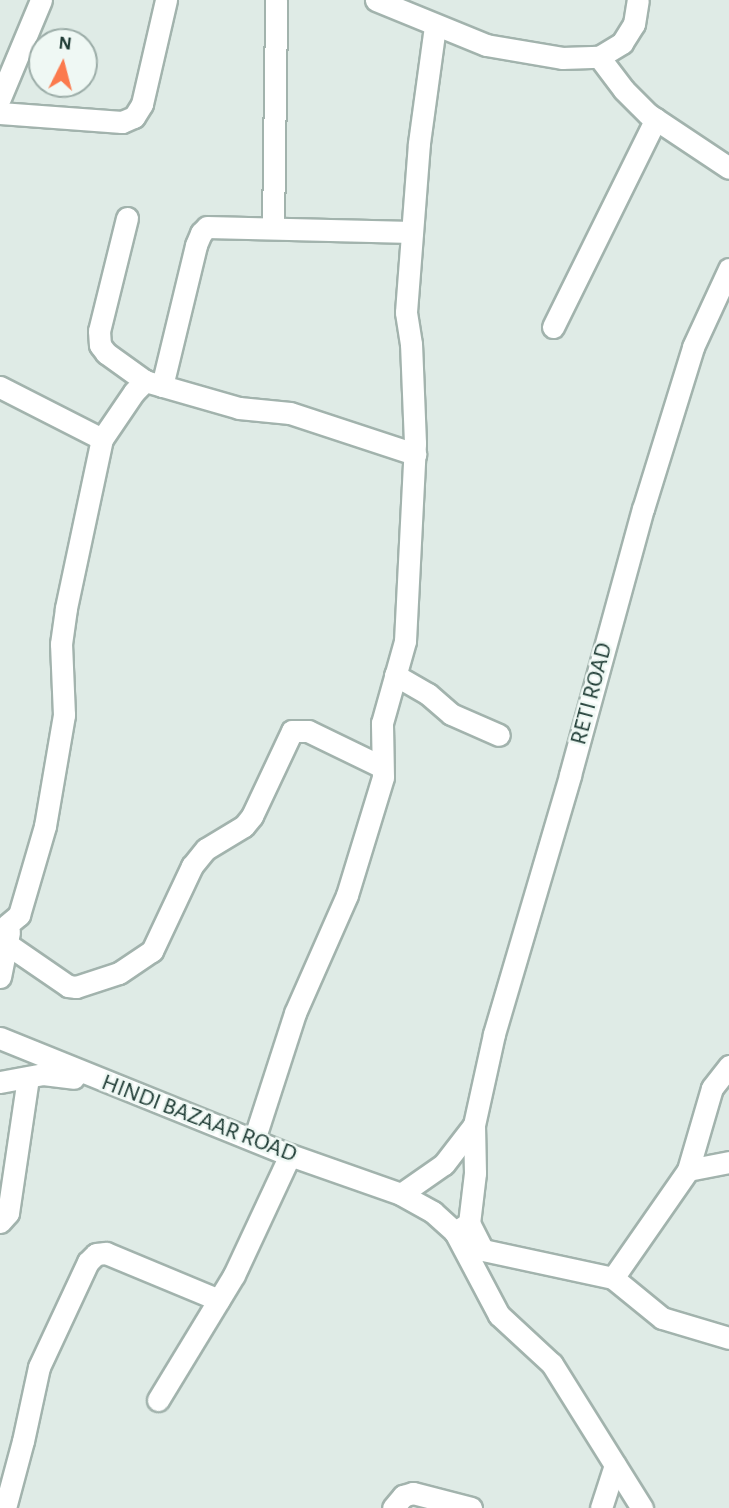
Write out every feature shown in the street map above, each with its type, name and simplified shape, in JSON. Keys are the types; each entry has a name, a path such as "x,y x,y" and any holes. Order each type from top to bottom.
{"street":[{"path":"0,98 41,0"},
{"path":"0,113 122,122 134,117 142,104 166,0"},
{"path":"273,228 276,0"},
{"path":"376,0 486,45 562,58 599,57 622,43 634,24 638,0"},
{"path":"254,1140 295,1013 347,895 383,777 382,723 405,641 415,454 411,344 406,312 419,143 435,26"},
{"path":"599,57 635,102 729,168"},
{"path":"553,327 656,119"},
{"path":"127,218 99,331 100,345 106,353 154,384 239,408 290,413 415,454"},
{"path":"154,384 201,233 207,228 412,232"},
{"name":"RETI ROAD","path":"474,1125 494,1034 570,775 643,509 693,347 729,269"},
{"path":"0,977 5,928 19,915 45,826 64,715 61,644 66,608 102,439 134,392 154,384"},
{"path":"0,387 102,439"},
{"path":"395,675 428,694 451,714 499,735"},
{"path":"5,928 68,986 76,987 119,974 143,960 152,951 192,866 206,849 244,826 253,816 292,731 307,731 382,766"},
{"name":"HINDI BAZAAR ROAD","path":"0,1038 102,1082 290,1155 401,1194 462,1227"},
{"path":"612,1278 688,1170 712,1088 729,1066"},
{"path":"0,1082 43,1074 102,1082"},
{"path":"0,1222 8,1213 28,1077"},
{"path":"401,1194 444,1164 474,1125"},
{"path":"474,1125 475,1173 462,1227 499,1315 552,1364 642,1508"},
{"path":"158,1400 244,1256 290,1155"},
{"path":"688,1170 729,1162"},
{"path":"462,1227 483,1250 612,1278 662,1318 729,1338"},
{"path":"5,1508 42,1358 88,1262 96,1254 106,1253 219,1300"},
{"path":"601,1508 615,1465"},
{"path":"393,1508 403,1496 412,1493 471,1508"}]}
